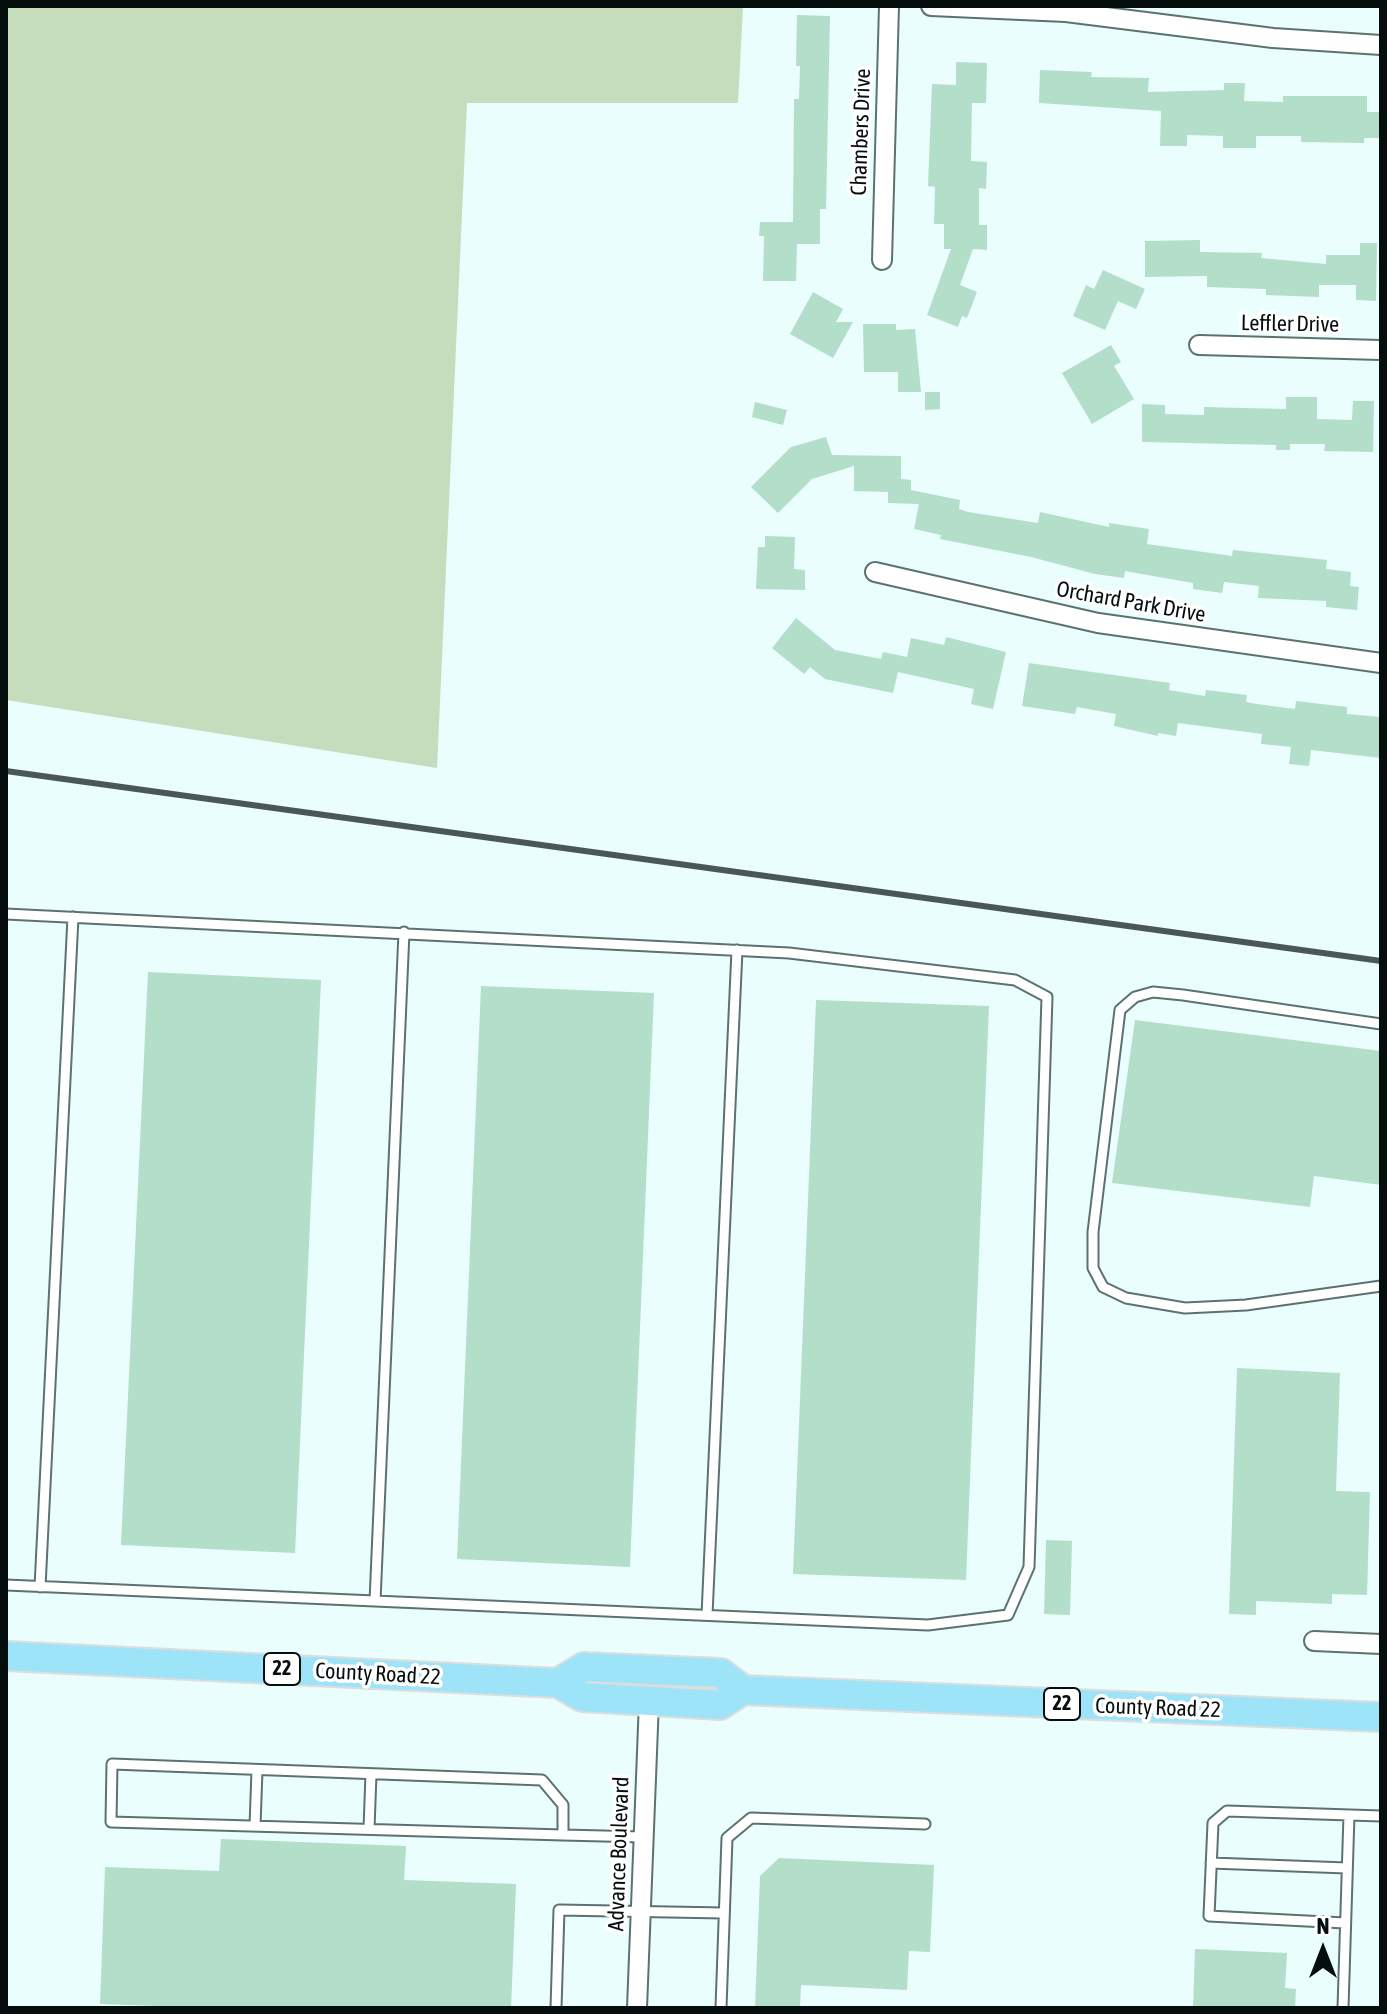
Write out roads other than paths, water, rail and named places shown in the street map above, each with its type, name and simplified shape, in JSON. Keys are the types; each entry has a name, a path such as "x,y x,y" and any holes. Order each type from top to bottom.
{"main road":[{"name":"County Road 22","path":"6,1656 558,1683 582,1697 720,1705 743,1690"},
{"name":"County Road 22","path":"558,1683 584,1667 721,1673 743,1690 1381,1717"}],"street":[{"name":"Chambers Drive","path":"882,260 889,6"},
{"path":"931,6 1066,12 1273,38 1381,45"},
{"name":"Leffler Drive","path":"1199,345 1381,350"},
{"name":"Orchard Park Drive","path":"875,572 1098,623 1381,663"},
{"path":"1314,1641 1381,1644"},
{"name":"Advance Boulevard","path":"637,2008 649,1701"}],"lane":[{"path":"6,914 737,950 1015,980 1047,997 1029,1567 1008,1615 928,1625 6,1585"},
{"path":"40,1587 73,917"},
{"path":"375,1601 404,932"},
{"path":"707,1615 737,950"},
{"path":"1381,1024 1183,995 1153,992 1135,997 1120,1010 1093,1232 1093,1268 1103,1287 1126,1298 1185,1308 1246,1305 1381,1286"},
{"path":"563,1835 563,1805 542,1780 112,1764 111,1822 563,1835 644,1837"},
{"path":"255,1826 257,1770"},
{"path":"369,1829 371,1774"},
{"path":"1345,1923 1209,1916 1213,1823 1227,1811 1381,1816"},
{"path":"1343,2008 1349,1815"},
{"path":"721,2008 727,1838 751,1818 925,1824"},
{"path":"1211,1863 1347,1868"},
{"path":"556,2008 559,1910 724,1913"}],"railway":[{"path":"6,771 1381,961"}]}
